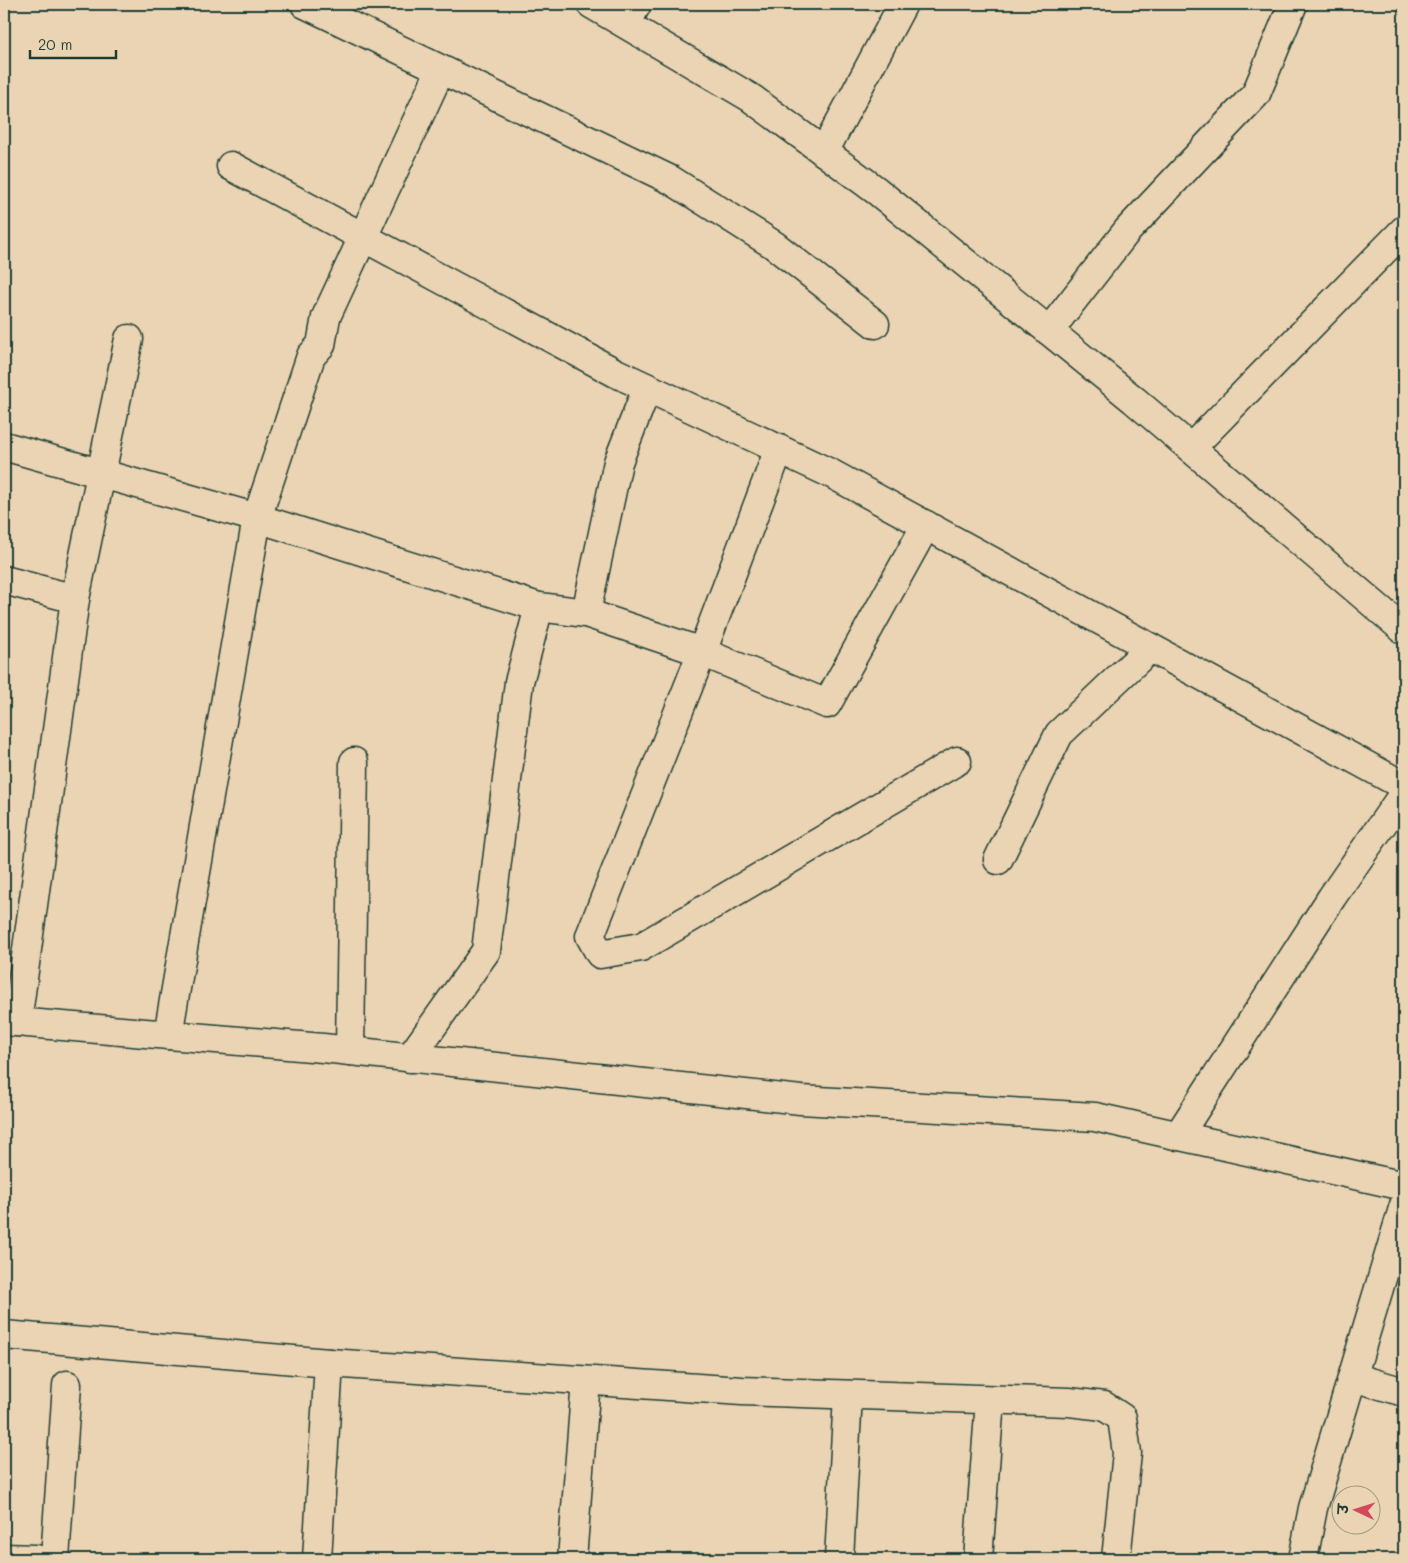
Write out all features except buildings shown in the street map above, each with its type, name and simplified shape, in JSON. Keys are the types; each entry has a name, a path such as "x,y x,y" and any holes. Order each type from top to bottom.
{"street":[{"path":"305,4 440,71 671,180 774,245 875,324"},
{"path":"591,4 632,14 751,98 877,191 1191,448 1404,630"},
{"path":"824,152 903,4"},
{"path":"1049,331 1127,231 1256,94 1293,4"},
{"path":"168,1035 257,518 311,356 321,345 326,317 440,71"},
{"path":"231,166 362,238 647,388 832,474 1404,786"},
{"path":"1191,448 1404,230"},
{"path":"129,339 75,599 10,1022 350,1052 801,1100 1095,1117 1404,1186"},
{"path":"586,613 618,462 647,388"},
{"path":"4,446 257,518 539,607 586,613 702,652 827,704 926,525"},
{"path":"779,449 702,652 590,936 600,954 641,947 957,761"},
{"path":"4,580 75,599"},
{"path":"410,1058 486,951 519,682 539,607"},
{"path":"998,860 1059,734 1150,648"},
{"path":"350,1052 354,762"},
{"path":"1178,1136 1332,897 1404,793"},
{"path":"1303,1559 1314,1508 1404,1205"},
{"path":"4,1335 329,1363 742,1392 1069,1402 1104,1406 1122,1418 1127,1453 1116,1559"},
{"path":"317,1559 329,1363"},
{"path":"1353,1377 1404,1392"},
{"path":"572,1559 586,1381"},
{"path":"55,1559 67,1385"},
{"path":"839,1559 848,1395"},
{"path":"978,1559 990,1400"},
{"path":"4,1558 36,1559"}]}
